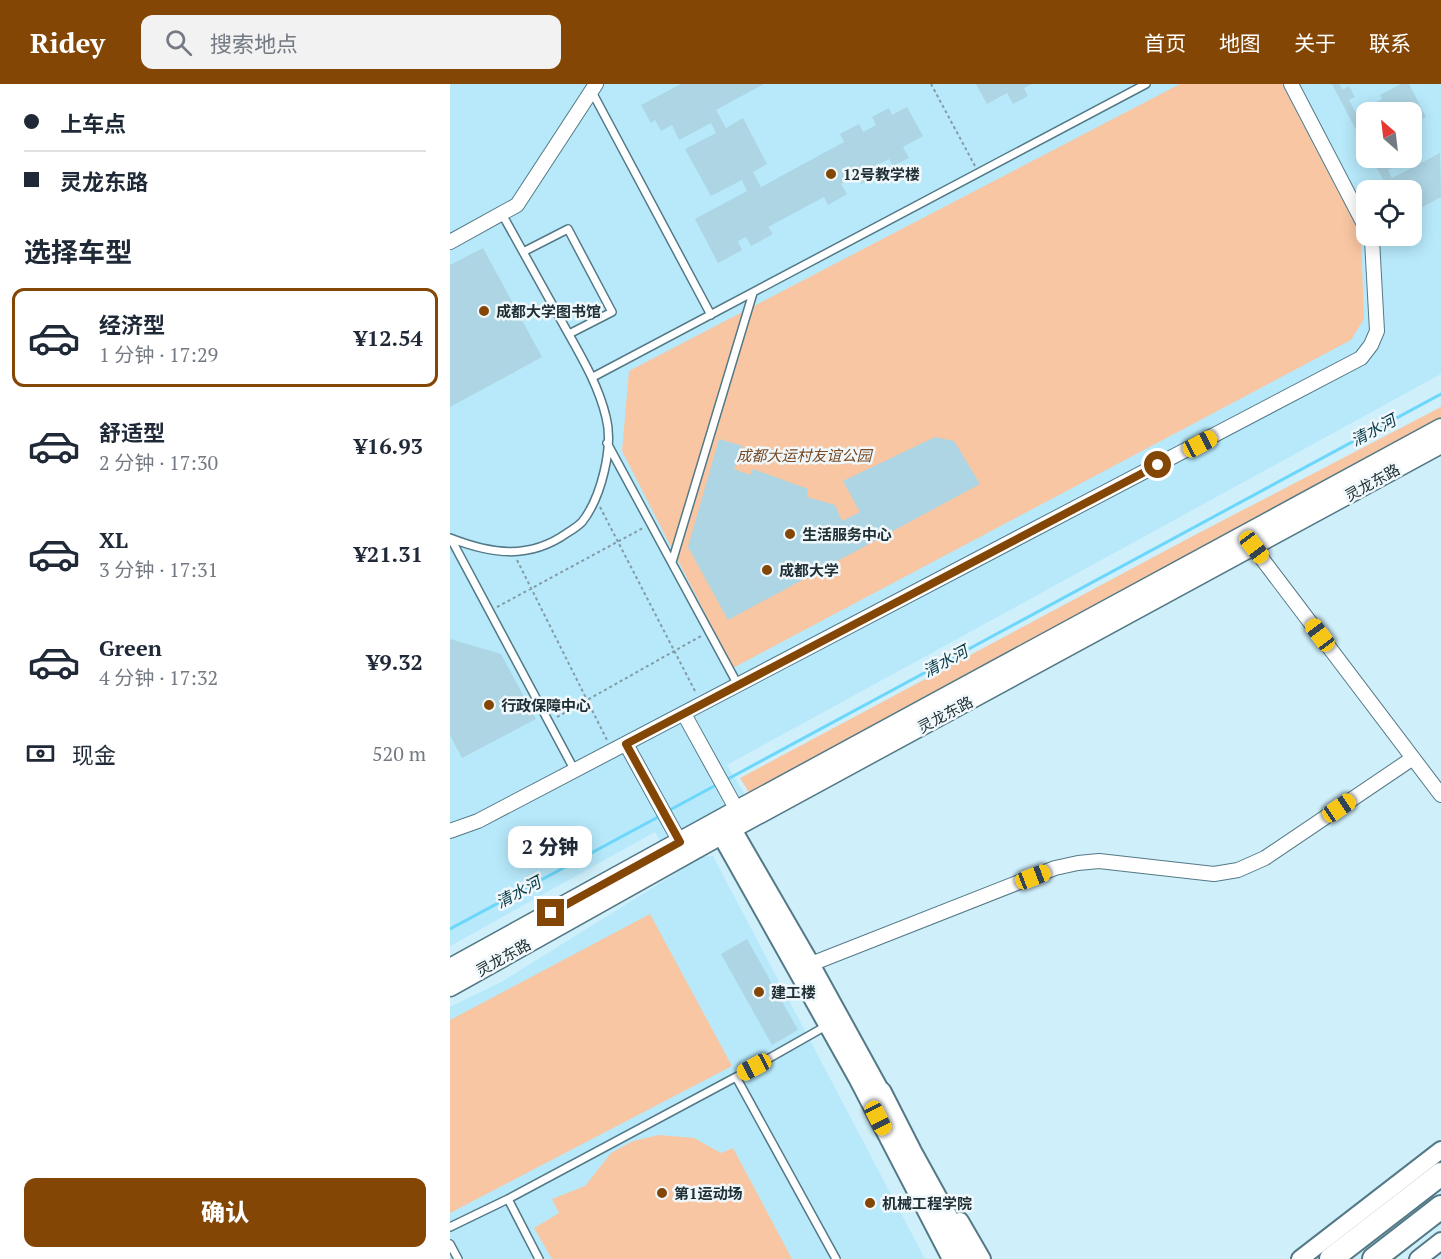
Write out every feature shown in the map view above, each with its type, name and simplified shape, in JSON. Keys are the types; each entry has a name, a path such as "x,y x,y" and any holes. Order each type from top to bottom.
{"highway":[{"path":"880,1093 969,1259"},
{"path":"1331,1259 1441,1174"},
{"path":"1374,1259 1441,1207"}],"main road":[{"name":"灵龙东路","path":"1249,541 1441,428"},
{"name":"灵龙东路","path":"450,987 726,818 1249,541 1441,444"},
{"name":"灵龙东路","path":"450,969 676,835 726,818"}],"street":[{"path":"1291,84 1356,209"},
{"path":"450,242 517,206 594,87"},
{"path":"450,831 478,821 575,771 1361,358 1371,345 1377,331 1372,246"},
{"path":"1249,541 1441,795"},
{"path":"684,714 691,726 726,818 826,1026 857,1078 951,1259"},
{"path":"626,744 676,835"},
{"path":"811,964 1055,868 1099,861 1214,874 1238,870 1265,858 1413,758"},
{"path":"726,818 811,964 880,1093 918,1148 982,1259"},
{"path":"1300,1259 1441,1150"},
{"path":"1418,1259 1441,1240"}],"lane":[{"path":"593,377 1146,84"},
{"path":"594,87 711,315"},
{"path":"450,539 504,553 533,549 556,541 581,523 596,499 604,468 607,419 593,377 502,214"},
{"path":"523,252 568,229 612,312 569,334"},
{"path":"672,562 753,293"},
{"path":"607,443 738,685"},
{"path":"450,539 575,771"},
{"path":"450,1227 508,1199 826,1026"},
{"path":"736,1077 836,1259"},
{"path":"508,1199 539,1259"},
{"path":"450,1244 458,1259"}],"path":[{"path":"931,84 978,173"},
{"path":"596,499 702,704"},
{"path":"490,611 651,524"},
{"path":"513,552 613,751"},
{"path":"549,722 709,631"}],"shaded area":[{"name":"成都大学","path":"450,84 1441,84 1441,374 727,765 745,795 660,841 655,832 450,946"},
{"path":"713,856 925,1259 450,1259 450,1007 501,982 702,857"}],"green space":[{"name":"成都大运村友谊公园","path":"1180,84 1282,84 1356,225 1356,246 1361,246 1364,319 1351,340 733,668 622,451 629,371"},
{"path":"1441,407 1441,422 750,794 740,778 1191,537"},
{"path":"650,914 732,1066 450,1213 450,1020"},
{"name":"第1运动场","path":"659,1135 694,1138 721,1153 733,1148 792,1259 552,1259 534,1228 559,1213 552,1199 585,1186 611,1153 633,1141"}],"building":[{"name":"12号教学楼","path":"681,84 764,84 716,110 726,128 743,118 767,164 753,172 761,187 844,142 840,134 859,124 863,132 876,125 872,117 889,108 892,115 907,107 923,136 903,147 909,158 893,166 889,159 873,167 878,175 861,184 857,176 841,184 847,194 828,205 824,197 768,227 773,234 751,246 746,237 738,241 742,250 718,263 695,219 747,191 742,180 711,196 685,149 716,133 711,123 679,140 672,125 661,131 655,120 651,123 641,105"},
{"path":"976,84 1032,84 1024,88 1028,96 1013,104 1007,93 987,104"},
{"path":"1332,84 1339,84 1343,90 1349,86 1355,97 1349,100 1356,113 1356,130"},
{"path":"1401,84 1409,84 1418,102 1376,102 1382,99 1380,95"},
{"path":"1440,153 1441,197 1422,207 1422,180 1383,180 1377,168 1392,168 1388,170 1392,178 1411,168 1422,168 1422,162"},
{"name":"成都大学图书馆","path":"483,248 542,357 450,407 450,265"},
{"name":"生活服务中心","path":"935,437 954,441 980,484 728,620 688,547 719,439 743,446 734,469 750,475 753,469 808,489 807,497 835,505 842,521 860,512 843,481"},
{"name":"行政保障中心","path":"450,639 501,654 536,719 462,758 450,735"},
{"name":"建工楼","path":"747,939 798,1030 772,1045 721,954"}],"waterway":[{"name":"清水河","path":"726,780 1441,394"},
{"name":"清水河","path":"668,811 718,784"},
{"name":"清水河","path":"450,929 660,816"}],"place":[{"name":"12号教学楼","path":"831,174"},
{"name":"成都大学图书馆","path":"484,311"},
{"name":"生活服务中心","path":"790,534"},
{"name":"成都大学","path":"767,570"},
{"name":"行政保障中心","path":"489,705"},
{"name":"建工楼","path":"759,992"},
{"name":"第1运动场","path":"662,1193"},
{"name":"机械工程学院","path":"870,1203"}],"route":[{"path":"551,913 680,842 626,744 1158,465"}]}
